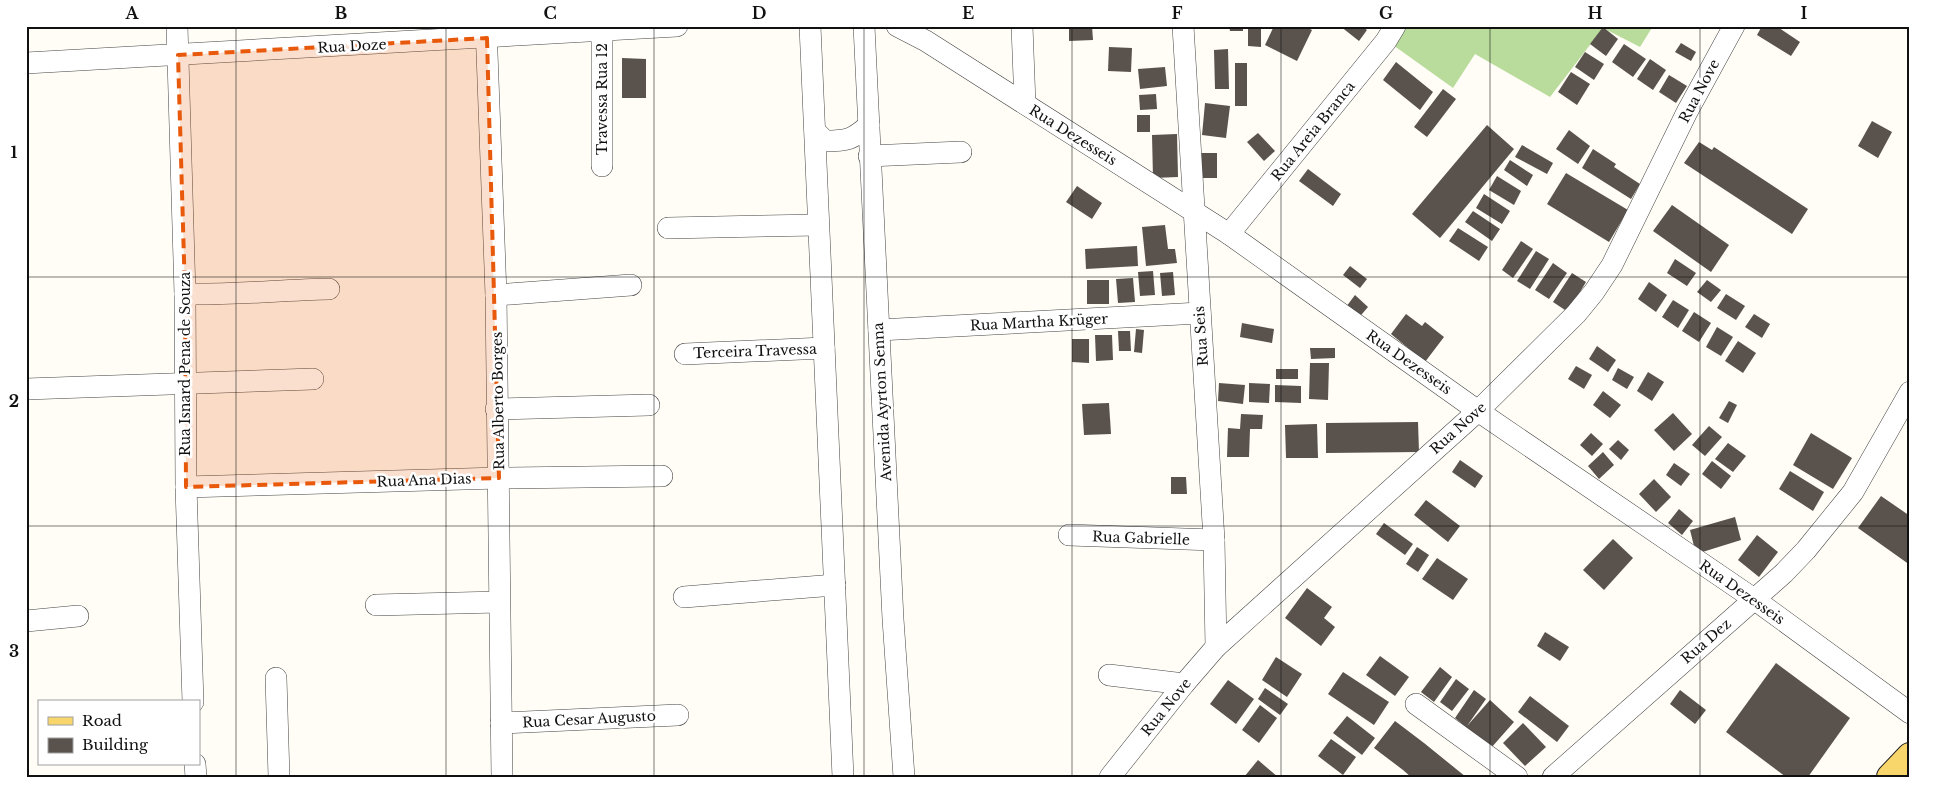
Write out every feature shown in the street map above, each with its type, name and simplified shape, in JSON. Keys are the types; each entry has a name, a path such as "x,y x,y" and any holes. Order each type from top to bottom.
{"main road":[{"path":"1890,777 1910,756"}],"street":[{"name":"Rua Isnard Pena de Souza","path":"177,26 185,294 186,487 193,700"},
{"name":"Rua Doze","path":"26,63 178,55 486,32 602,31 677,26"},
{"path":"810,26 843,777"},
{"name":"Avenida Ayrton Senna","path":"864,26 893,619 904,777"},
{"name":"Rua Dezesseis","path":"897,26 926,40 1229,234 1478,411 1754,599 1910,713"},
{"path":"1022,26 1025,104"},
{"name":"Rua Seis","path":"1183,26 1214,540 1216,647"},
{"name":"Rua Areia Branca","path":"1229,234 1386,41 1395,26"},
{"name":"Rua Nove","path":"1115,775 1184,684 1216,647 1478,411 1576,314 1612,265 1687,112 1734,26"},
{"name":"Travessa Rua 12","path":"602,31 602,166"},
{"name":"Rua Alberto Borges","path":"486,32 496,296 502,777"},
{"path":"815,131 825,141 845,141 855,137 868,125"},
{"path":"869,156 961,152"},
{"path":"668,228 818,225"},
{"path":"496,296 631,285"},
{"path":"185,294 225,295 258,291 329,289"},
{"name":"Rua Martha Krüger","path":"878,330 1200,313"},
{"name":"Terceira Travessa","path":"685,354 824,348"},
{"path":"26,389 314,379"},
{"name":"Rua Dez","path":"1553,777 1754,599 1806,550 1853,492 1910,392"},
{"path":"496,409 649,405"},
{"name":"Rua Ana Dias","path":"186,487 499,478 662,476"},
{"name":"Rua Gabrielle","path":"1069,535 1214,540"},
{"path":"684,597 835,585"},
{"path":"376,605 499,602"},
{"path":"26,620 78,616"},
{"path":"1109,675 1184,684"},
{"path":"276,678 279,777"},
{"path":"1416,704 1517,777"},
{"name":"Rua Cesar Augusto","path":"500,723 678,714"}],"highlighted area":[{"path":"487,38 499,478 186,487 185,294 178,55"}],"green space":[{"path":"1403,26 1653,26 1640,47 1603,28 1550,97 1475,54 1453,88 1393,45"}],"building":[{"path":"1069,26 1092,26 1093,40 1069,41"},
{"path":"1229,26 1243,26 1243,31 1230,31"},
{"path":"1248,26 1261,26 1261,47 1248,46"},
{"path":"1274,26 1304,26 1312,30 1297,61 1265,45"},
{"path":"1340,26 1361,26 1367,30 1359,41"},
{"path":"1762,26 1776,26 1800,42 1791,56 1757,35"},
{"path":"1603,27 1618,39 1606,56 1590,44"},
{"path":"1681,43 1696,52 1691,61 1675,52"},
{"path":"1624,44 1646,59 1633,77 1612,62"},
{"path":"1109,47 1132,48 1131,72 1108,71"},
{"path":"1228,49 1229,89 1215,89 1214,50"},
{"path":"1585,52 1604,64 1594,80 1575,67"},
{"path":"622,58 646,59 646,98 622,98"},
{"path":"1650,59 1666,70 1653,90 1637,79"},
{"path":"1396,62 1433,92 1420,110 1383,80"},
{"path":"1235,63 1247,63 1247,106 1235,106"},
{"path":"1165,67 1167,86 1140,89 1138,69"},
{"path":"1571,72 1590,84 1577,105 1558,92"},
{"path":"1669,75 1687,86 1676,103 1659,92"},
{"path":"1443,89 1456,99 1427,137 1414,127"},
{"path":"1156,94 1157,109 1140,110 1139,95"},
{"path":"1205,103 1230,106 1226,138 1202,135"},
{"path":"1137,115 1150,115 1150,132 1137,132"},
{"path":"1872,121 1892,132 1878,158 1858,146"},
{"path":"1487,125 1514,149 1440,238 1412,214"},
{"path":"1569,130 1590,146 1578,164 1556,149"},
{"path":"1258,133 1275,151 1264,161 1247,142"},
{"path":"1177,134 1178,177 1153,178 1152,135"},
{"path":"1699,142 1712,150 1714,147 1808,209 1792,234 1684,163"},
{"path":"1522,145 1553,163 1547,174 1515,157"},
{"path":"1593,149 1616,164 1614,167 1640,184 1631,199 1582,168"},
{"path":"1201,153 1217,153 1217,178 1201,178"},
{"path":"1510,160 1533,175 1527,186 1504,170"},
{"path":"1308,169 1341,194 1333,206 1299,181"},
{"path":"1566,173 1628,210 1609,242 1547,204"},
{"path":"1497,176 1521,191 1514,205 1489,190"},
{"path":"1077,186 1102,203 1092,219 1066,202"},
{"path":"1484,194 1510,211 1502,224 1476,208"},
{"path":"1672,205 1729,245 1711,272 1653,231"},
{"path":"1473,211 1500,229 1492,241 1465,222"},
{"path":"1165,225 1168,249 1175,249 1177,263 1146,266 1142,227"},
{"path":"1458,228 1488,247 1479,261 1449,241"},
{"path":"1521,241 1533,249 1513,278 1502,270"},
{"path":"1137,246 1138,266 1086,269 1085,249"},
{"path":"1536,251 1549,259 1530,289 1517,281"},
{"path":"1675,259 1696,273 1687,286 1667,273"},
{"path":"1553,263 1567,273 1549,299 1535,290"},
{"path":"1350,266 1367,279 1360,288 1343,275"},
{"path":"1153,271 1155,295 1140,296 1138,272"},
{"path":"1173,272 1175,295 1162,296 1160,273"},
{"path":"1572,273 1586,282 1568,312 1553,302"},
{"path":"1133,278 1135,302 1118,303 1116,279"},
{"path":"1087,280 1109,280 1109,304 1087,304"},
{"path":"1707,280 1721,290 1711,302 1697,292"},
{"path":"1649,282 1667,295 1656,312 1638,299"},
{"path":"1726,294 1745,306 1736,320 1717,308"},
{"path":"1355,295 1368,307 1356,321 1343,311"},
{"path":"1673,300 1689,310 1678,328 1662,317"},
{"path":"1694,312 1711,323 1699,342 1682,331"},
{"path":"1406,314 1422,326 1425,322 1444,337 1425,362 1391,334"},
{"path":"1754,314 1770,324 1762,338 1745,327"},
{"path":"1242,323 1274,329 1272,343 1240,337"},
{"path":"1717,327 1733,337 1721,356 1706,347"},
{"path":"1136,329 1144,330 1142,353 1134,352"},
{"path":"1118,331 1130,331 1131,351 1119,351"},
{"path":"1095,335 1112,335 1113,360 1096,361"},
{"path":"1072,339 1089,339 1089,363 1072,362"},
{"path":"1738,341 1756,353 1743,373 1725,361"},
{"path":"1597,346 1616,360 1608,372 1589,359"},
{"path":"1310,348 1335,348 1335,358 1311,359"},
{"path":"1310,363 1329,363 1328,400 1309,399"},
{"path":"1576,366 1592,375 1584,389 1568,379"},
{"path":"1618,368 1634,377 1627,389 1612,380"},
{"path":"1276,369 1298,369 1298,379 1276,379"},
{"path":"1648,372 1664,382 1652,401 1637,391"},
{"path":"1219,383 1245,385 1243,404 1218,401"},
{"path":"1249,383 1270,384 1269,403 1249,402"},
{"path":"1275,385 1301,386 1301,403 1275,402"},
{"path":"1603,391 1621,405 1610,418 1593,405"},
{"path":"1729,401 1737,405 1728,423 1719,418"},
{"path":"1109,403 1111,434 1084,435 1082,404"},
{"path":"1673,413 1692,434 1674,451 1654,430"},
{"path":"1241,414 1263,415 1262,429 1250,429 1249,457 1227,457 1228,428 1240,429"},
{"path":"1418,422 1419,452 1326,453 1326,423"},
{"path":"1317,424 1318,458 1286,458 1285,425"},
{"path":"1709,426 1722,437 1705,456 1692,445"},
{"path":"1591,433 1603,444 1592,456 1580,445"},
{"path":"1811,433 1852,458 1833,489 1793,465"},
{"path":"1618,440 1629,450 1621,460 1609,449"},
{"path":"1728,443 1746,456 1733,472 1715,459"},
{"path":"1603,452 1614,465 1599,479 1588,466"},
{"path":"1460,460 1483,476 1475,488 1452,472"},
{"path":"1712,461 1731,476 1721,489 1702,474"},
{"path":"1674,463 1690,474 1681,486 1666,475"},
{"path":"1790,471 1824,492 1813,511 1779,489"},
{"path":"1171,477 1186,477 1187,494 1171,494"},
{"path":"1654,479 1671,497 1656,512 1639,494"},
{"path":"1881,496 1910,516 1910,565 1858,528"},
{"path":"1426,500 1460,526 1448,542 1414,515"},
{"path":"1679,509 1693,521 1682,535 1668,523"},
{"path":"1735,517 1741,540 1696,554 1690,530"},
{"path":"1384,523 1413,544 1405,555 1376,534"},
{"path":"1757,535 1778,552 1759,577 1738,560"},
{"path":"1613,539 1633,558 1604,590 1583,570"},
{"path":"1417,547 1429,555 1418,572 1406,564"},
{"path":"1437,558 1468,579 1453,600 1422,579"},
{"path":"1307,588 1332,607 1324,618 1335,627 1321,646 1285,618"},
{"path":"1545,632 1569,647 1560,661 1537,646"},
{"path":"1380,656 1409,677 1395,696 1366,675"},
{"path":"1276,657 1302,674 1287,697 1262,680"},
{"path":"1776,663 1850,718 1808,777 1786,777 1726,732"},
{"path":"1440,667 1452,677 1434,702 1421,692"},
{"path":"1343,672 1389,702 1374,725 1328,694"},
{"path":"1456,679 1469,689 1452,711 1440,702"},
{"path":"1228,680 1254,699 1236,724 1210,704"},
{"path":"1265,688 1288,704 1280,715 1258,699"},
{"path":"1474,690 1486,699 1467,726 1490,700 1514,722 1491,748 1455,718"},
{"path":"1680,690 1706,710 1695,724 1670,704"},
{"path":"1530,696 1569,726 1557,742 1518,712"},
{"path":"1260,705 1277,718 1259,743 1242,730"},
{"path":"1347,716 1375,738 1362,755 1333,733"},
{"path":"1395,721 1466,777 1411,777 1374,748"},
{"path":"1523,723 1546,747 1525,766 1503,743"},
{"path":"1331,739 1356,757 1343,775 1318,756"},
{"path":"1258,760 1278,777 1244,777"}]}
